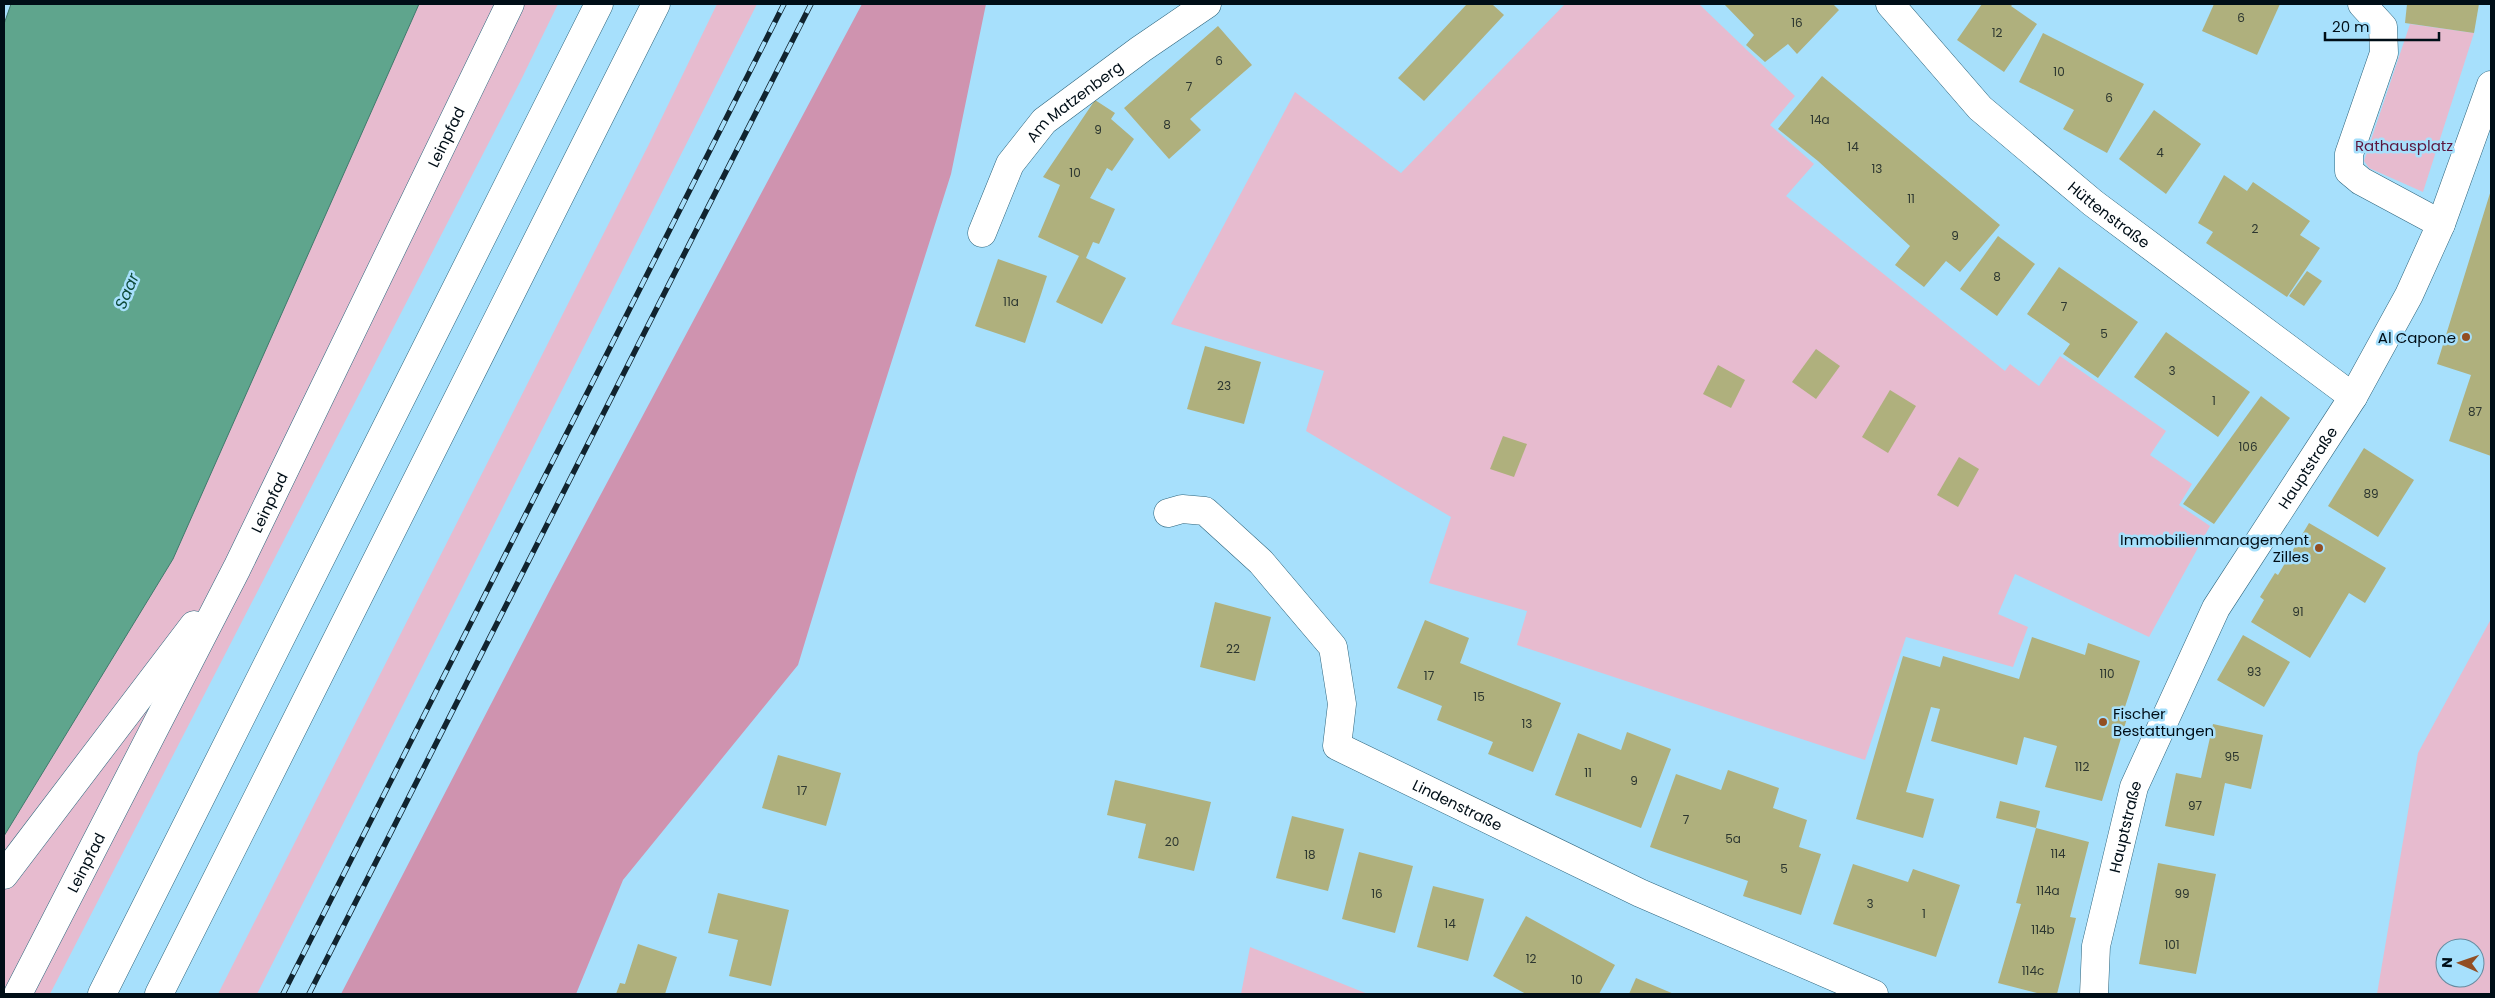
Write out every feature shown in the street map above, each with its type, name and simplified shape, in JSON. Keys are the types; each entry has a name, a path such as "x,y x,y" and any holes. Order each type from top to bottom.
{"main road":[{"name":"Leinpfad","path":"18,994 237,568 510,4"},
{"path":"102,994 599,4"},
{"path":"159,994 656,4"},
{"name":"Am Matzenberg","path":"982,233 1010,164 1044,121 1141,49 1208,4"},
{"name":"Hüttenstraße","path":"1890,4 1980,108 2093,204 2353,397"},
{"path":"2362,4 2383,27 2384,53 2349,154 2349,171 2361,181 2441,224"},
{"name":"Hauptstraße","path":"2094,994 2096,946 2134,787 2216,608 2353,397 2409,295 2441,224 2491,85"},
{"name":"Lindenstraße","path":"1168,512 1182,509 1205,511 1262,562 1333,647 1342,704 1337,746 1640,893 1874,994"},
{"path":"4,874 237,568"}],"green space":[{"path":"419,4 558,4 520,82 50,994 4,994 4,836 173,559"},
{"path":"717,4 757,4 257,994 218,994 648,146"},
{"path":"1565,4 1699,4 1795,96 1770,125 1814,164 1786,196 2005,371 2010,364 2039,386 2060,356 2166,431 2150,455 2192,484 2179,505 2210,526 2149,637 2015,574 1998,614 2028,627 2013,667 1906,637 1865,760 1517,645 1527,611 1429,583 1451,517 1306,431 1324,371 1171,324 1295,92 1401,173"},
{"name":"Rathausplatz","path":"2410,24 2474,33 2423,192 2369,168 2364,161"},
{"path":"2491,619 2491,994 2377,994 2418,753"},
{"path":"1250,947 1368,994 1241,994"}],"shaded area":[{"path":"862,4 986,4 951,174 798,665 623,880 576,994 341,994 552,586"}],"water":[{"name":"Saar","path":"11,4 419,4 173,559 4,836 4,24"}],"building":[{"path":"1467,4 1492,4 1504,15 1424,101 1398,78"},
{"path":"1724,4 1833,4 1839,10 1797,54 1788,44 1765,62 1746,45 1754,35"},
{"path":"1982,4 2013,4 2011,6 2037,24 2004,72 1957,40"},
{"path":"2214,4 2280,4 2257,55 2202,31"},
{"path":"2407,4 2479,4 2474,33 2405,23"},
{"path":"1218,26 1252,65 1190,119 1201,130 1169,159 1124,108"},
{"path":"2043,33 2144,84 2107,153 2063,129 2074,110 2019,82"},
{"path":"1822,76 2000,225 1960,272 1946,261 1924,287 1895,265 1910,246 1818,161 1778,129"},
{"path":"1095,100 1115,113 1111,119 1134,139 1112,171 1107,168 1090,198 1115,209 1099,244 1093,242 1086,258 1126,278 1102,324 1056,302 1079,256 1038,237 1060,185 1043,177"},
{"path":"2154,110 2201,144 2166,194 2119,159"},
{"path":"2224,175 2247,191 2253,182 2310,221 2300,235 2320,248 2287,297 2206,243 2213,232 2198,223"},
{"path":"2491,190 2491,456 2449,441 2471,375 2437,364"},
{"path":"1998,236 2035,264 1997,316 1960,289"},
{"path":"998,259 1047,276 1025,343 975,326"},
{"path":"2059,267 2138,322 2098,378 2063,354 2070,344 2027,314"},
{"path":"2307,271 2322,281 2304,306 2289,296"},
{"path":"2166,332 2250,392 2218,437 2134,377"},
{"path":"1205,346 1261,362 1244,424 1187,409"},
{"path":"1816,349 1840,366 1816,399 1792,382"},
{"path":"1718,365 1745,380 1731,408 1703,394"},
{"path":"1890,390 1916,406 1888,453 1862,437"},
{"path":"2261,396 2290,418 2214,524 2183,504"},
{"path":"1503,436 1527,444 1514,477 1490,469"},
{"path":"2364,448 2414,480 2378,537 2328,506"},
{"path":"1959,457 1979,469 1958,507 1937,495"},
{"path":"2309,523 2386,568 2365,603 2349,593 2310,658 2251,622 2264,600 2260,597 2275,573 2278,575"},
{"path":"1215,602 1271,617 1255,681 1200,667"},
{"path":"1425,620 1469,638 1460,663 1561,703 1533,772 1488,754 1493,742 1437,720 1442,706 1397,688"},
{"path":"2243,635 2290,662 2264,707 2217,680"},
{"path":"2032,637 2085,655 2088,643 2140,661 2123,713 2128,715 2102,801 2045,787 2057,746 2024,737 2017,765 1931,741 1940,709 1931,707 1906,792 1934,799 1923,838 1856,819 1903,656 1940,667 1943,656 2019,679"},
{"path":"2213,724 2263,735 2251,789 2225,783 2214,836 2165,826 2176,773 2201,778"},
{"path":"1627,732 1671,749 1641,828 1555,795 1578,733 1621,750"},
{"path":"778,755 841,773 826,826 762,808"},
{"path":"1728,770 1779,788 1773,808 1807,820 1799,847 1821,854 1801,915 1743,896 1748,881 1650,847 1676,774 1721,790"},
{"path":"1115,780 1211,802 1194,871 1138,858 1146,824 1107,815"},
{"path":"2000,801 2040,811 2036,828 1996,818"},
{"path":"1292,816 1344,829 1328,891 1276,878"},
{"path":"2036,828 2089,842 2070,917 2076,918 2057,994 2041,994 1998,983 2021,904 2016,903"},
{"path":"1359,852 1413,866 1395,933 1342,919"},
{"path":"2158,863 2216,874 2196,974 2139,964"},
{"path":"1853,864 1908,882 1913,869 1960,885 1936,957 1833,924"},
{"path":"1433,886 1484,899 1468,961 1417,947"},
{"path":"718,893 789,910 771,986 729,976 738,940 708,933"},
{"path":"1526,916 1615,965 1599,994 1526,994 1493,976"},
{"path":"638,944 677,957 665,994 616,994 620,983 625,984"},
{"path":"1636,978 1674,994 1629,994"}],"railway":[{"path":"283,994 784,4"},
{"path":"309,994 811,4"}],"place":[{"name":"Al Capone","path":"2466,337"},
{"name":"Immobilienmanagement Zilles","path":"2319,548"},
{"name":"Fischer Bestattungen","path":"2103,722"}]}
